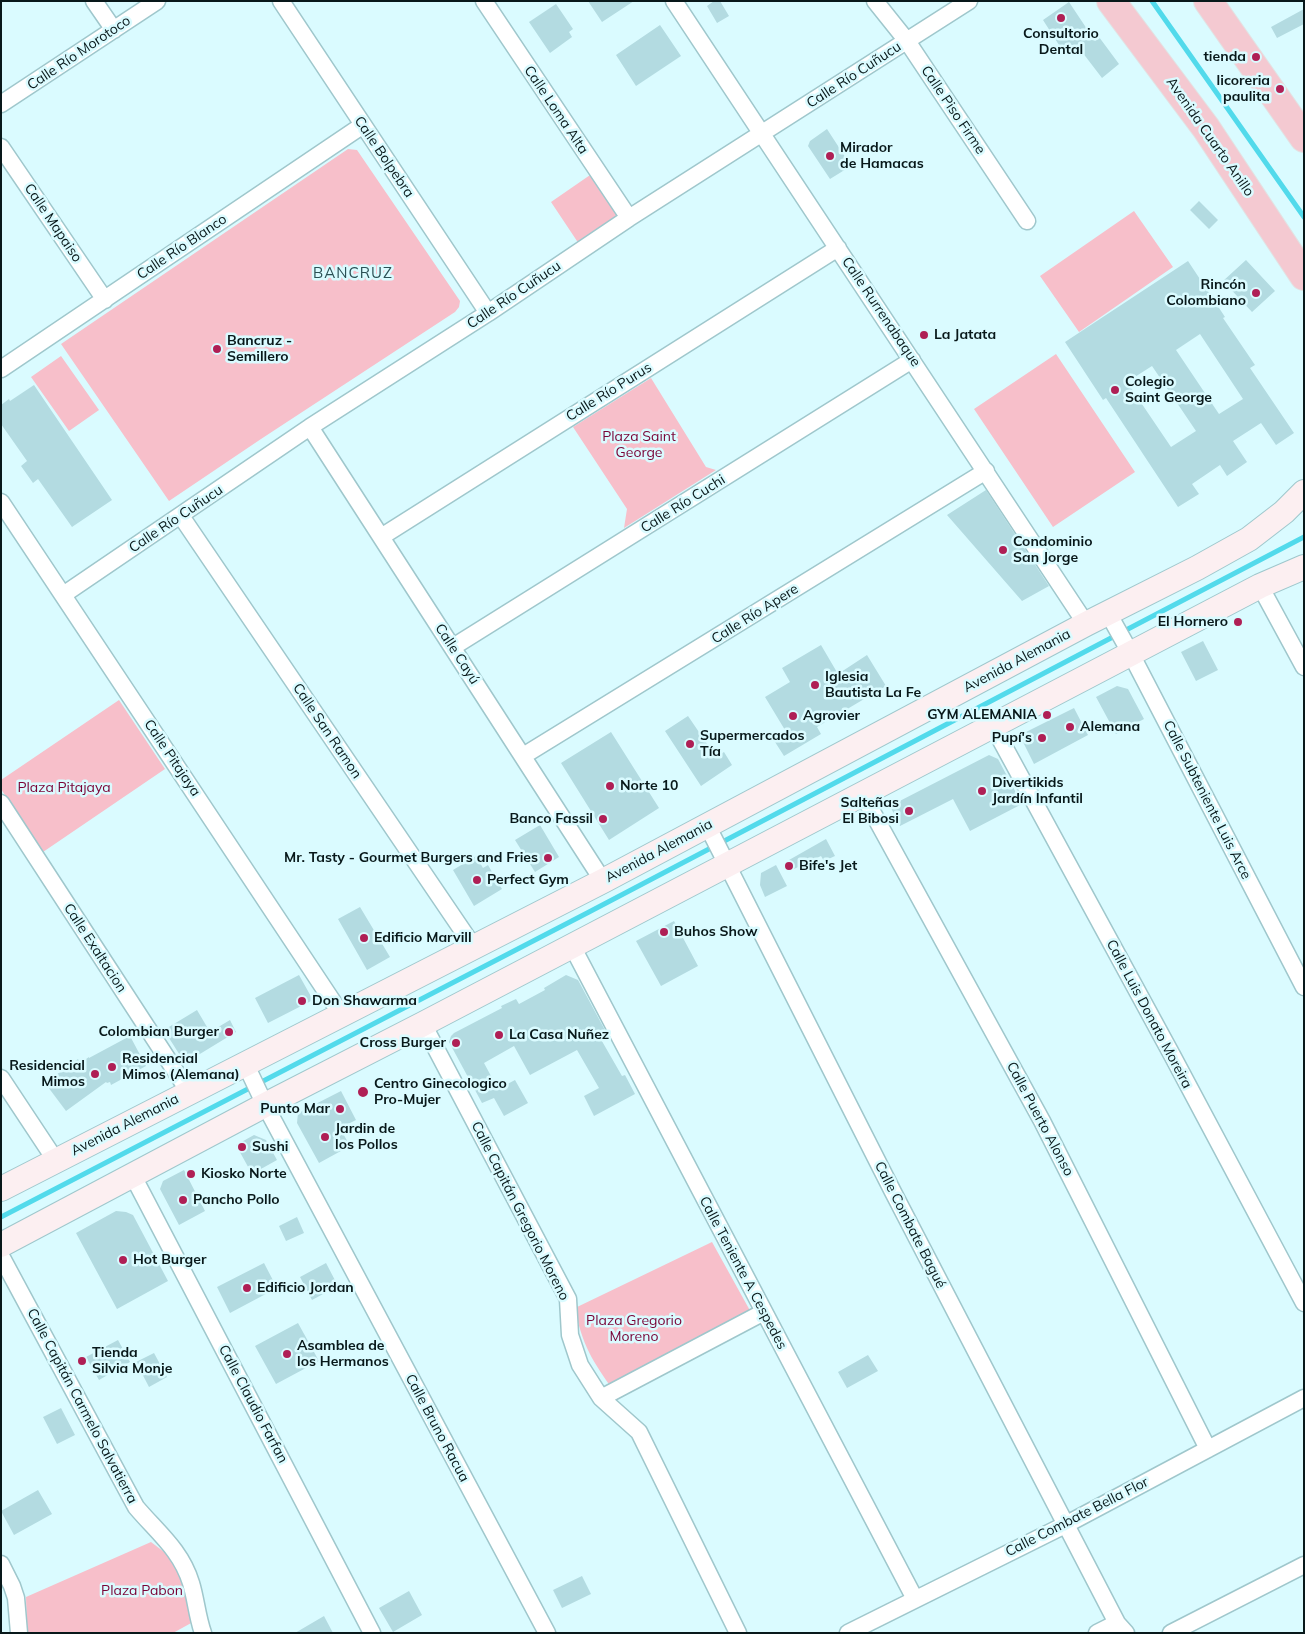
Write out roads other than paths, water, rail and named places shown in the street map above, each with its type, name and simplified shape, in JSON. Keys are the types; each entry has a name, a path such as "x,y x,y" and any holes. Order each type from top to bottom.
{"highway":[{"name":"Avenida Cuarto Anillo","path":"1111,1 1206,128 1304,276"},
{"path":"1208,1 1304,138"}],"main road":[{"name":"Avenida Alemania","path":"1,1189 190,1092 247,1068 341,1014 709,829 1086,624 1110,616 1249,539 1278,517 1304,492"},
{"path":"1,1245 133,1176 262,1098 423,1024 572,946 725,861 863,795 1130,652 1260,586 1304,566"}],"street":[{"path":"94,1 114,30"},
{"name":"Calle Río Morotoco","path":"1,104 157,1"},
{"name":"Calle Bolpebra","path":"281,1 488,313"},
{"name":"Calle Loma Alta","path":"484,1 628,218"},
{"name":"Calle Rurrenabaque","path":"674,1 1086,624"},
{"name":"Calle Piso Firme","path":"875,1 907,41 1027,221"},
{"name":"Calle Río Cuñucu","path":"63,595 310,428 488,313 628,218 969,1"},
{"name":"Calle Río Blanco","path":"1,369 363,125"},
{"name":"Calle Mapaiso","path":"1,147 105,300"},
{"name":"Calle Río Purus","path":"382,537 838,248"},
{"name":"Calle Río Cuchi","path":"453,647 912,360"},
{"name":"Calle Cayú","path":"310,428 603,881"},
{"name":"Calle Río Apere","path":"523,756 986,471"},
{"name":"Calle Pitajaya","path":"1,502 341,1014"},
{"name":"Calle San Ramon","path":"181,516 473,946"},
{"path":"1260,586 1304,667"},
{"name":"Calle Subteniente Luis Arce","path":"1110,616 1304,987"},
{"name":"Calle Luis Donato Moreira","path":"993,726 1177,1064 1304,1303"},
{"name":"Calle Puerto Alonso","path":"863,795 1042,1121 1208,1449"},
{"name":"Calle Exaltacion","path":"1,803 190,1092"},
{"name":"Calle Combate Bagué","path":"709,829 898,1201 1121,1628"},
{"name":"Calle Teniente A Cespedes","path":"572,946 915,1599"},
{"name":"Calle Capitán Gregorio Moreno","path":"423,1024 568,1299 570,1336 580,1366 601,1398 639,1432 738,1633"},
{"name":"Calle Bruno Racua","path":"247,1068 547,1633"},
{"path":"1,1078 56,1161"},
{"name":"Calle Claudio Farfan","path":"133,1176 372,1633"},
{"name":"Calle Capitán Carmelo Salvatierra","path":"1,1256 136,1507 157,1528 183,1563 191,1583 203,1633"},
{"path":"601,1398 764,1312"},
{"name":"Calle Combate Bella Flor","path":"848,1633 1067,1524 1304,1398"},
{"path":"1,1564 16,1598 18,1633"},
{"path":"1171,1633 1304,1565"},
{"path":"1097,1633 1121,1628"}],"waterway":[{"path":"1152,1 1304,217"},
{"path":"1128,629 1304,537"},
{"path":"1,1217 589,912 1111,638"}],"place":[{"name":"Consultorio Dental","path":"1061,18"},
{"name":"tienda","path":"1256,57"},
{"name":"licoreria paulita","path":"1280,89"},
{"name":"Mirador de Hamacas","path":"830,156"},
{"name":"Rincón Colombiano","path":"1256,293"},
{"name":"La Jatata","path":"924,335"},
{"name":"Bancruz - Semillero","path":"217,349"},
{"name":"Colegio Saint George","path":"1115,390"},
{"name":"Condominio San Jorge","path":"1003,550"},
{"name":"El Hornero","path":"1238,622"},
{"name":"Iglesia Bautista La Fe","path":"815,685"},
{"name":"GYM ALEMANIA","path":"1047,715"},
{"name":"Agrovier","path":"793,716"},
{"name":"Alemana","path":"1070,727"},
{"name":"Pupí's","path":"1042,738"},
{"name":"Supermercados Tía","path":"690,744"},
{"name":"Norte 10","path":"610,786"},
{"name":"Divertikids Jardín Infantil","path":"982,791"},
{"name":"Salteñas El Bibosi","path":"909,811"},
{"name":"Banco Fassil","path":"603,819"},
{"name":"Mr. Tasty - Gourmet Burgers and Fries","path":"548,858"},
{"name":"Bife's Jet","path":"789,866"},
{"name":"Perfect Gym","path":"477,880"},
{"name":"Buhos Show","path":"664,932"},
{"name":"Edificio Marvill","path":"364,938"},
{"name":"Don Shawarma","path":"302,1001"},
{"name":"Colombian Burger","path":"229,1032"},
{"name":"La Casa Nuñez","path":"499,1035"},
{"name":"Cross Burger","path":"456,1043"},
{"name":"Residencial Mimos (Alemana)","path":"112,1067"},
{"name":"Residencial Mimos","path":"95,1074"},
{"name":"Centro Ginecologico Pro-Mujer","path":"363,1092"},
{"name":"Punto Mar","path":"340,1109"},
{"name":"Jardin de los Pollos","path":"325,1137"},
{"name":"Sushi","path":"242,1147"},
{"name":"Kiosko Norte","path":"191,1174"},
{"name":"Pancho Pollo","path":"183,1200"},
{"name":"Hot Burger","path":"123,1260"},
{"name":"Edificio Jordan","path":"247,1288"},
{"name":"Asamblea de los Hermanos","path":"287,1354"},
{"name":"Tienda Silvia Monje","path":"82,1361"}],"district":[{"name":"BANCRUZ","path":"353,273"}],"park label":[{"name":"Plaza Saint George","path":"639,446"},
{"name":"Plaza Pitajaya","path":"64,788"},
{"name":"Plaza Gregorio Moreno","path":"634,1329"},
{"name":"Plaza Pabon","path":"142,1591"}]}
